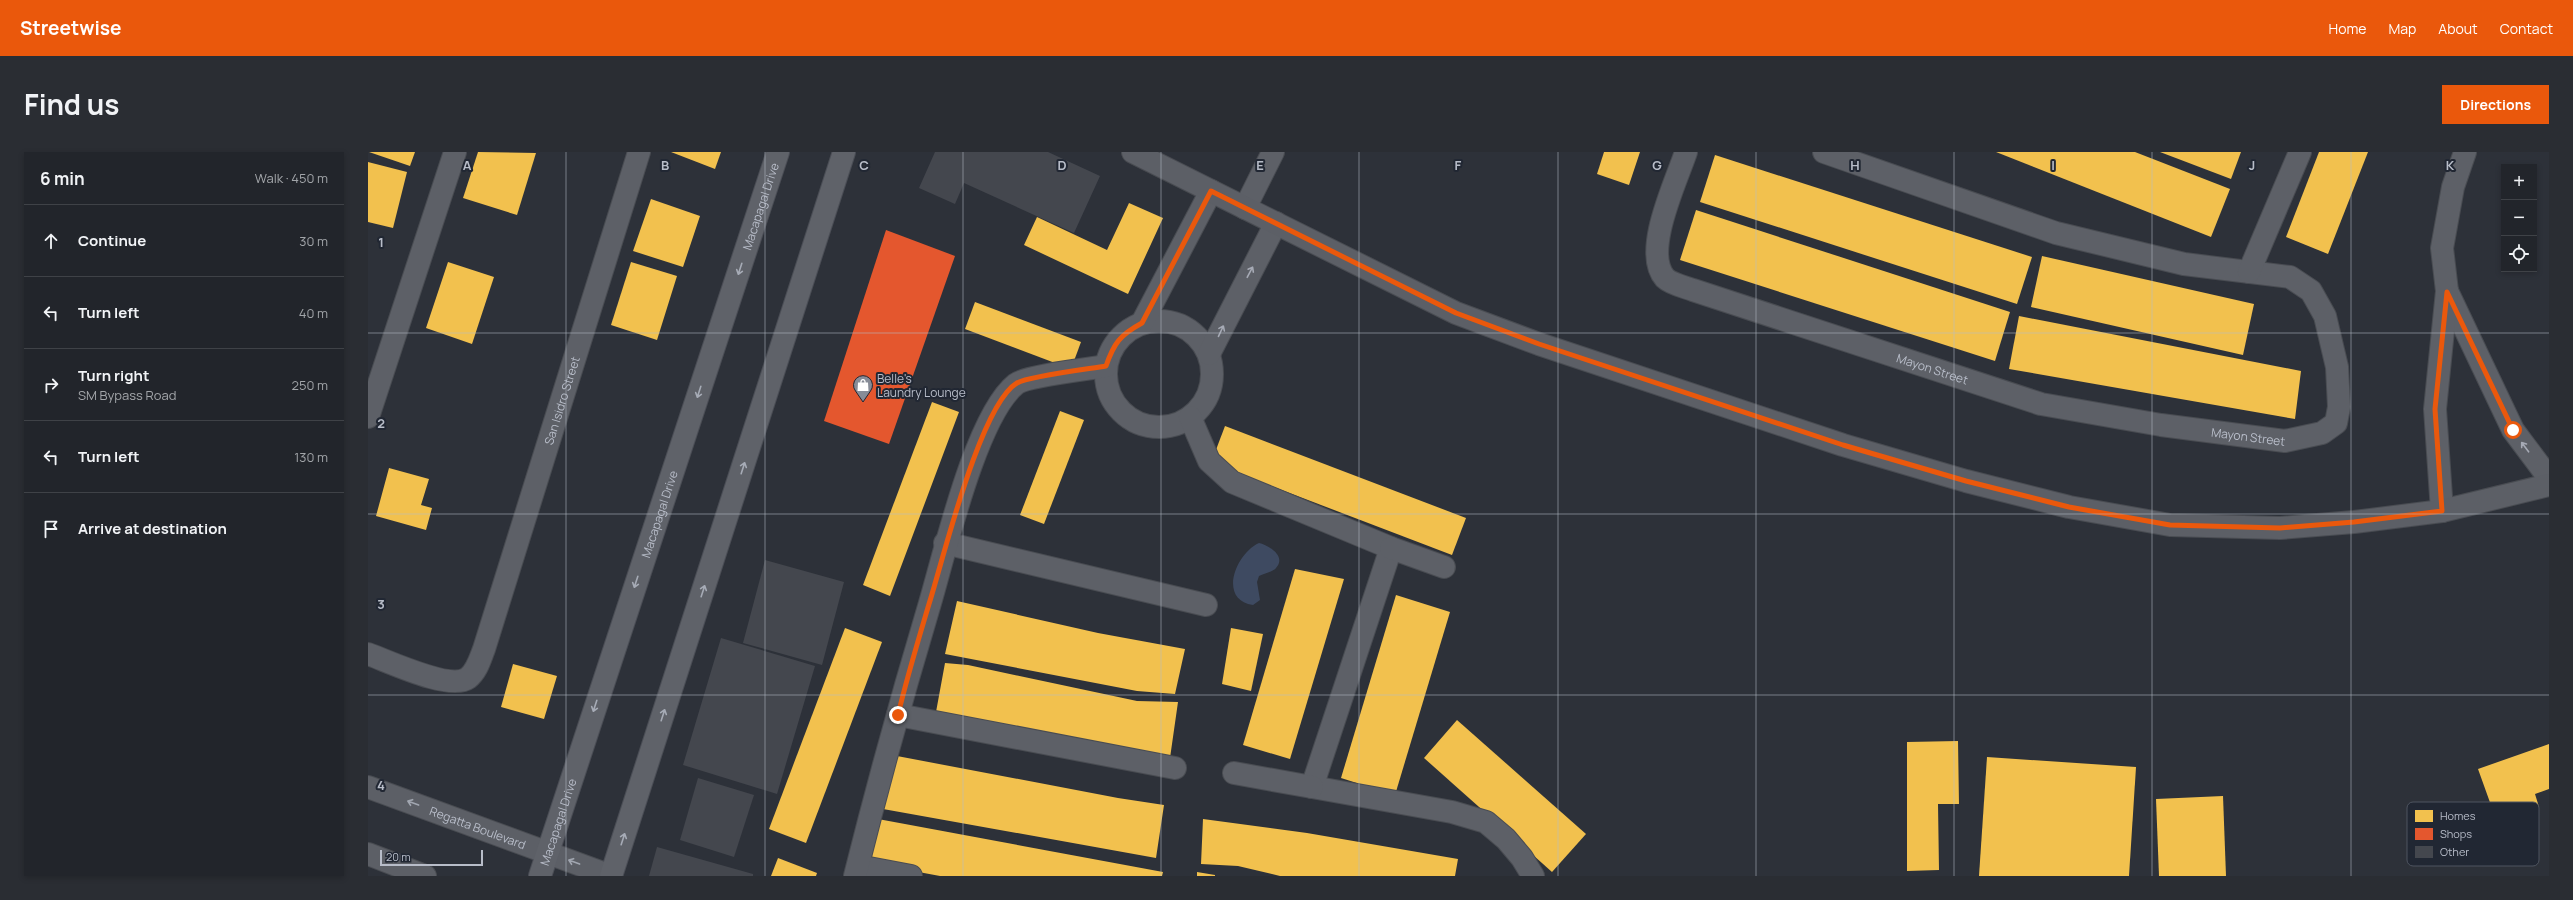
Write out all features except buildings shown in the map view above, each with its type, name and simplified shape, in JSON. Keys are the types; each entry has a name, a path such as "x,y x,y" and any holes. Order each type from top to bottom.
{"main road":[{"name":"Macapagal Drive","path":"540,876 778,152"},
{"path":"611,876 844,152"}],"street":[{"path":"368,417 455,152"},
{"name":"San Isidro Street","path":"368,654 452,682 467,679 475,670 484,649 639,152"},
{"path":"1133,152 1456,313 1539,344 1843,445 1966,481 2062,505 2170,525 2280,528 2354,522 2442,511 2549,485"},
{"path":"1245,208 1273,152"},
{"name":"Mayon Street","path":"1686,152 1657,239 1657,266 1666,279 1693,290 2041,404 2161,425 2285,441 2322,433 2336,423 2339,407 2337,367 2325,316 2311,291 2290,277 2249,272"},
{"path":"1824,152 2056,233 2184,264 2249,272 2300,152"},
{"path":"2442,511 2435,409 2447,292 2442,248 2453,187 2464,152"},
{"path":"1142,323 1211,191"},
{"path":"1209,354 1276,223"},
{"path":"2447,292 2513,430 2549,478"},
{"path":"1162,320 1182,325 1199,337 1209,354 1212,378 1206,400 1190,417 1172,426 1151,427 1131,420 1116,406 1107,387 1106,366 1113,348 1125,332 1142,323 1162,320"},
{"path":"910,876 856,871 898,715 910,664 945,543 978,447 998,405 1017,383 1106,366"},
{"path":"1190,417 1209,461 1232,482 1391,548 1444,567"},
{"path":"945,543 1206,605"},
{"path":"1312,787 1391,548"},
{"path":"898,715 1175,768"},
{"path":"1234,773 1452,812 1486,822 1506,839 1522,858 1533,876"},
{"name":"Regatta Boulevard","path":"368,787 611,876"},
{"path":"368,854 425,876"}],"water":[{"path":"1259,543 1267,546 1278,555 1279,564 1275,569 1259,576 1257,582 1260,600 1253,605 1242,601 1236,595 1233,586 1237,566 1250,549"}],"place":[{"name":"Belle's Laundry Lounge","path":"863,402"}],"route":[{"path":"898,715 910,664 930,603 945,543 978,447 998,405 1017,383 1106,366 1113,348 1125,332 1142,323 1211,191 1456,313 1539,344 1843,445 1966,481 2069,507 2170,525 2280,528 2354,522 2442,511 2435,409 2447,292 2513,430"}]}
